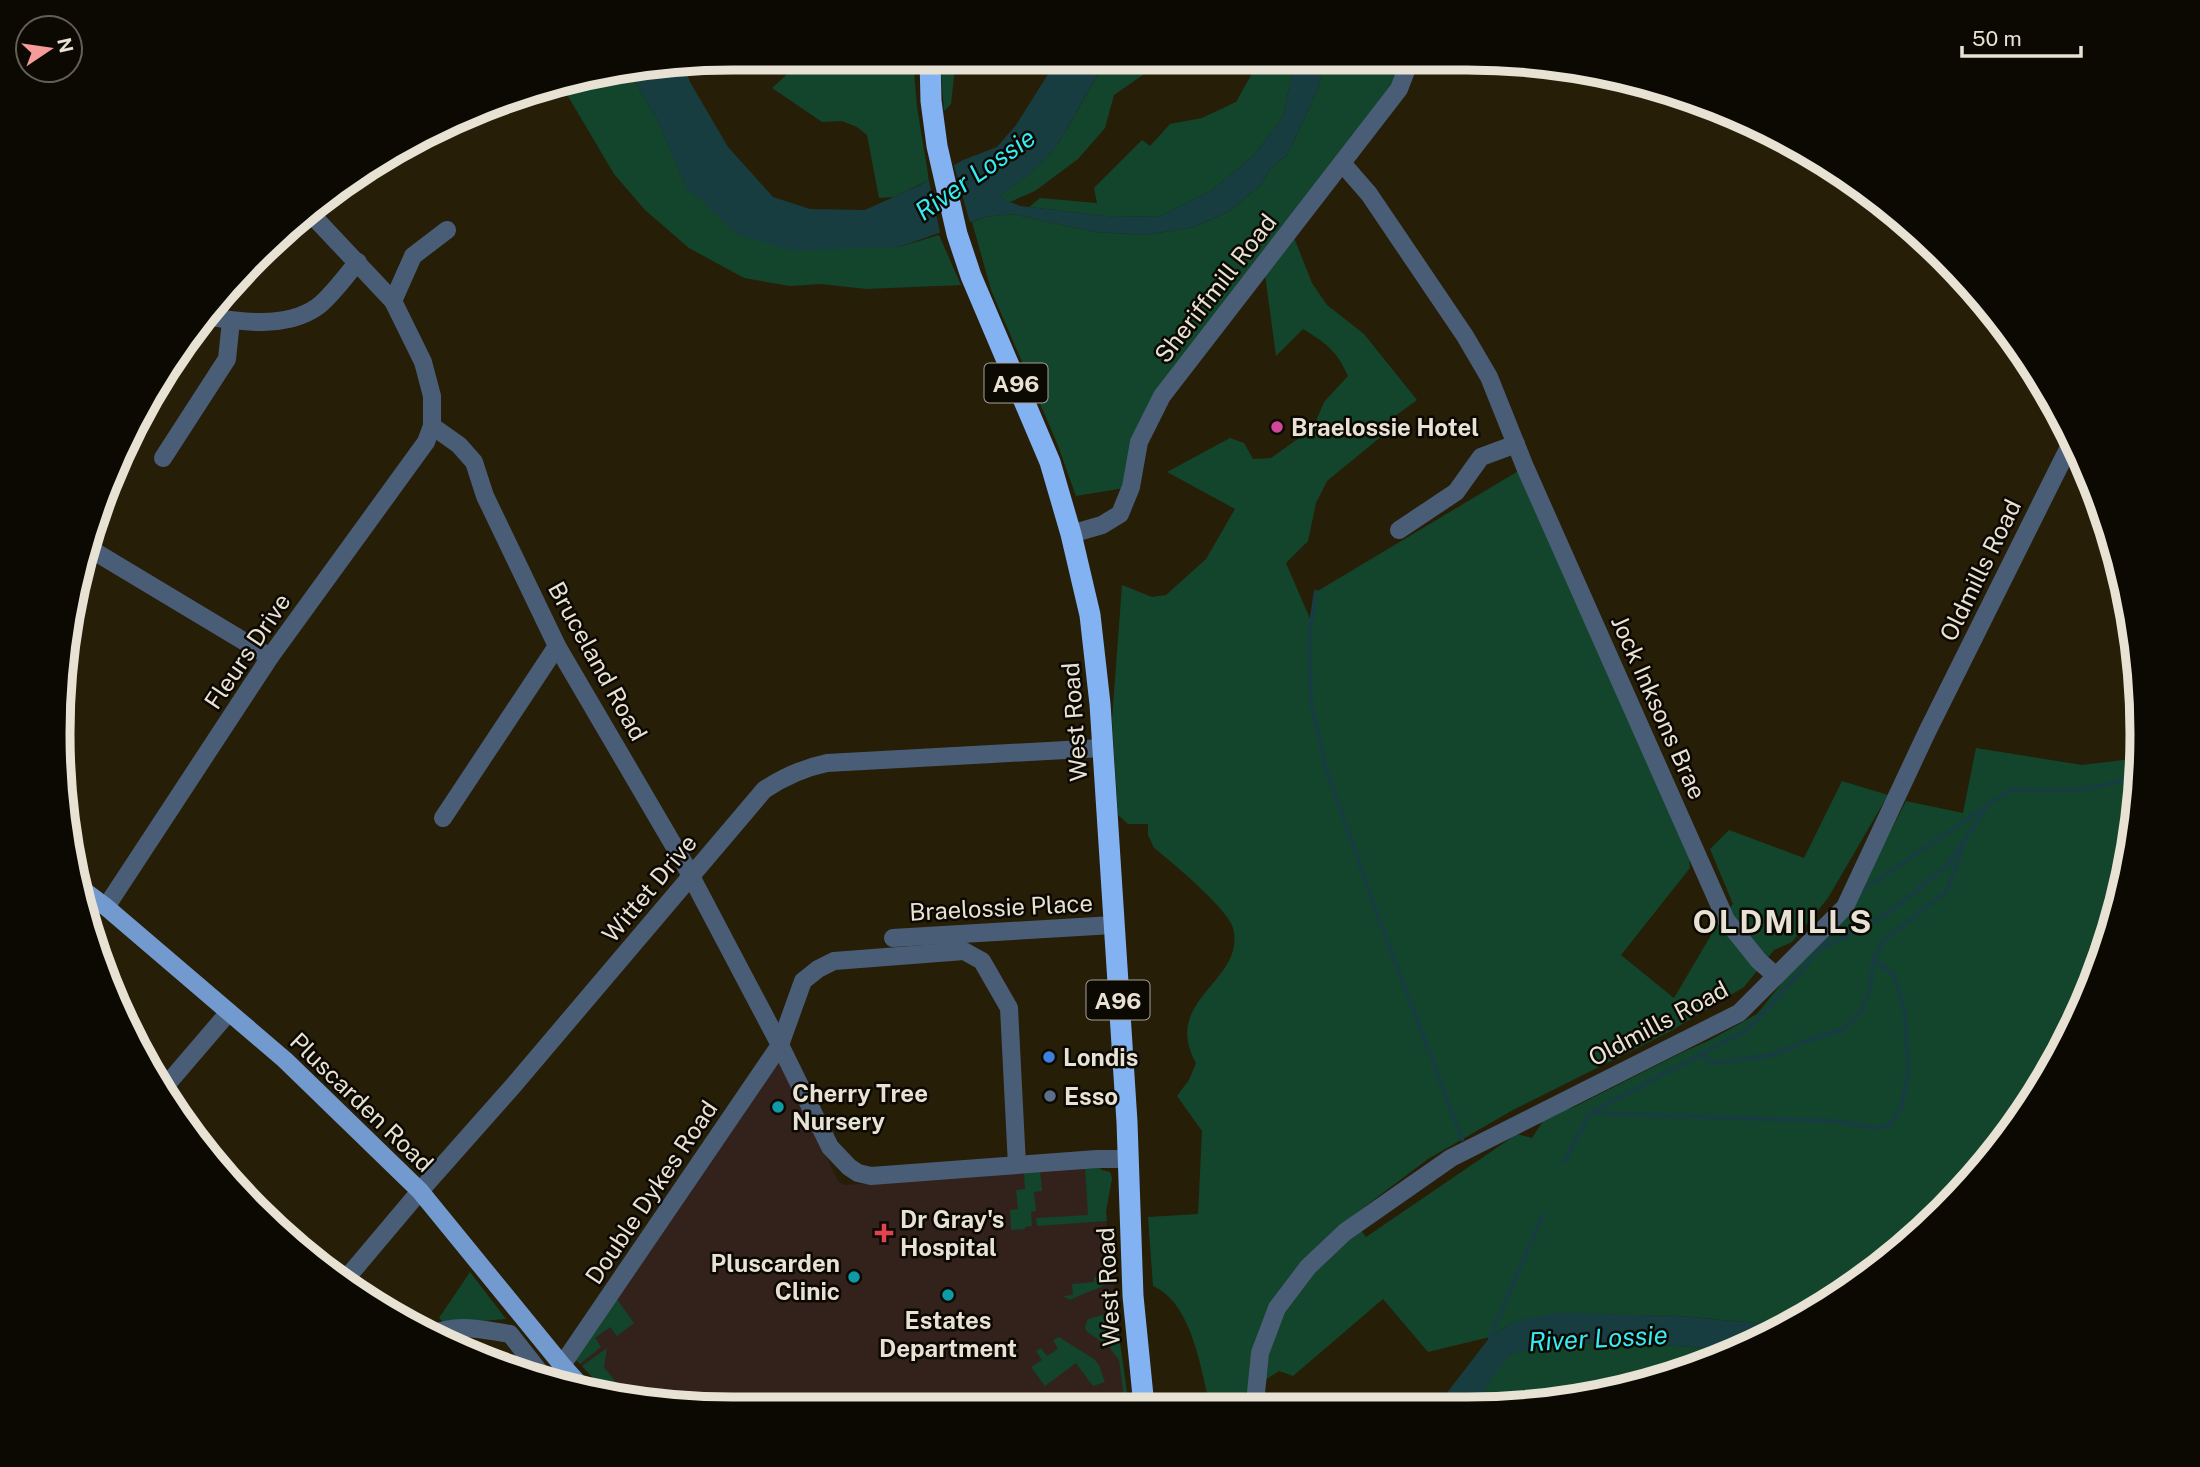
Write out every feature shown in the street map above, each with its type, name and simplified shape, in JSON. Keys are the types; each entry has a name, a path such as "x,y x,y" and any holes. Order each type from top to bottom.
{"highway":[{"name":"West Road","path":"930,70 931,101 943,181 957,234 978,294 1050,462 1071,534 1094,638 1129,1159 1133,1296 1143,1397"}],"main road":[{"name":"Pluscarden Road","path":"91,896 285,1060 419,1191 572,1376"}],"street":[{"name":"Sheriffmill Road","path":"1071,534 1102,524 1121,514 1131,487 1139,442 1161,396 1399,89 1406,70"},
{"name":"Jock Inksons Brae","path":"1342,163 1369,194 1465,336 1489,377 1726,920 1759,961 1776,976"},
{"path":"316,219 393,301 423,362 432,396 432,426"},
{"path":"393,301 413,257 447,230"},
{"path":"217,318 232,321 286,321 317,307 358,262"},
{"path":"163,458 228,359 232,321"},
{"name":"Bruceland Road","path":"432,426 459,445 474,462 485,496 557,646 691,876 830,1147 839,1159 858,1173 871,1176 1129,1159"},
{"name":"Fleurs Drive","path":"106,907 270,657 426,442 432,426"},
{"path":"1399,530 1456,492 1481,457 1516,444"},
{"name":"Oldmills Road","path":"1256,1397 1260,1353 1277,1308 1308,1267 1345,1232 1451,1158 1738,1013 1845,907 1927,732 2067,451"},
{"path":"96,552 270,657"},
{"path":"443,818 557,646"},
{"name":"Wittet Drive","path":"350,1274 764,790 784,776 806,767 852,760 1102,748"},
{"name":"Braelossie Place","path":"893,938 1113,925"},
{"path":"780,1045 803,981 818,969 834,961 964,951 982,961 1009,1008 1017,1165"},
{"path":"169,1082 229,1012"},
{"name":"Double Dykes Road","path":"562,1365 780,1045"},
{"path":"441,1330 448,1327 473,1328 510,1334 537,1367"}],"shaded area":[{"name":"Dr Gray's Hospital","path":"780,1058 838,1181 844,1185 1100,1166 1101,1170 1110,1172 1112,1178 1106,1212 1108,1241 1128,1397 690,1396 597,1382 575,1359"}],"green space":[{"path":"792,70 914,70 929,180 894,197 879,198 867,135 842,121 822,122 772,88"},
{"path":"941,70 955,70 951,104 944,111"},
{"path":"1102,70 1150,70 1114,95 1105,128 1078,159 1035,191 1010,202 999,197 1035,169 1053,150"},
{"path":"1254,70 1292,70 1283,117 1254,155 1211,191 1161,216 1115,217 1029,207 1040,198 1097,203 1094,188 1142,140 1150,146 1170,124 1202,118 1236,102"},
{"path":"1322,70 1404,70 1291,230 1312,283 1327,305 1364,334 1417,400 1380,427 1382,436 1327,481 1316,503 1308,541 1286,563 1311,621 1316,592 1525,467 1687,832 1690,868 1621,955 1674,998 1720,920 1733,904 1710,849 1729,830 1804,858 1842,781 1888,795 1828,898 1792,942 1774,950 1744,987 1669,1032 1513,1110 1428,1159 1351,1217 1366,1237 1517,1134 1532,1138 1547,1115 1574,1107 1757,1014 1867,877 1906,801 1963,813 1976,748 2082,765 2129,759 2117,863 2095,947 2062,1027 2018,1102 1965,1171 1936,1203 1904,1232 1835,1285 1769,1324 1679,1316 1563,1314 1510,1324 1490,1337 1428,1352 1383,1299 1293,1376 1279,1371 1245,1393 1246,1397 1208,1397 1193,1338 1186,1322 1166,1295 1153,1286 1148,1217 1198,1214 1202,1131 1177,1096 1189,1080 1196,1063 1188,1041 1189,1022 1196,1006 1228,962 1234,946 1233,928 1229,920 1211,898 1154,848 1148,835 1148,824 1128,824 1118,815 1112,719 1122,585 1152,597 1166,595 1206,559 1235,509 1167,472 1230,438 1244,443 1253,459 1271,458 1313,428 1324,402 1348,376 1330,348 1303,329 1276,356 1264,267 1162,396 1131,487 1076,496 1057,443 991,290 972,222 985,217 1012,214 1096,232 1145,235 1194,227 1228,212 1261,185 1271,168 1287,155 1318,89"},
{"path":"633,78 658,121 687,189 700,199 899,247 939,235 961,285 866,289 821,284 790,286 744,278 689,248 645,210 614,174 566,92"},
{"path":"1100,1166 1101,1170 1110,1172 1112,1178 1107,1221 1037,1226 1036,1218 1088,1215 1085,1167"},
{"path":"1040,1170 1042,1191 1034,1192 1036,1211 1031,1212 1032,1226 1011,1230 1010,1210 1018,1209 1016,1190 1025,1189 1024,1172"},
{"path":"1108,1241 1112,1269 1108,1282 1070,1300 1063,1296 1073,1295 1072,1284 1094,1282 1094,1277 1108,1275 1105,1242"},
{"path":"470,1272 506,1319 445,1324 439,1318"},
{"path":"616,1298 634,1323 617,1336 610,1327 595,1338 601,1347 580,1364 575,1359"},
{"path":"1102,1315 1110,1316 1117,1322 1128,1397 1124,1397 1119,1360 1109,1347 1086,1331 1088,1319"},
{"path":"1059,1337 1094,1359 1105,1382 1093,1386 1076,1363 1045,1386 1031,1367 1042,1360 1036,1351 1041,1348 1047,1356 1058,1349 1053,1340"},
{"path":"1618,1342 1714,1348 1680,1362 1596,1384 1510,1396 1481,1397 1498,1368 1508,1357 1528,1349"},
{"path":"607,1348 604,1367 619,1386 597,1382 582,1366"}],"water":[{"name":"River Lossie","path":"1051,70 1102,70 1054,149 1035,169 999,197 1020,206 1116,217 1161,216 1211,191 1254,155 1283,117 1292,70 1322,70 1318,89 1287,155 1271,168 1261,185 1228,212 1194,227 1145,235 1096,232 1012,214 985,217 899,247 793,251 736,234 687,190 658,121 633,78 686,71 728,147 773,197 810,209 865,210 920,185 963,160 997,147 1016,125"},
{"name":"River Lossie","path":"1560,1313 1679,1316 1769,1324 1714,1348 1618,1342 1550,1345 1510,1355 1481,1397 1444,1397 1490,1337 1510,1324 1526,1318"}],"pier":[{"path":"953,162 971,226 941,237 928,176"}],"waterway":[{"path":"1316,592 1309,639 1311,702 1326,768 1376,911 1462,1139"},
{"path":"1861,891 2012,789 2076,789 2129,778"},
{"path":"1821,949 1887,914 1946,866 1985,810"},
{"path":"1701,1054 1711,1063 1772,1055 1844,1029 1860,1013 1870,989 1874,958 1884,940 1947,891 1965,840"},
{"path":"1564,1162 1590,1113 1749,1029 1819,951 1834,929"},
{"path":"1590,1113 1832,1121 1877,1128 1889,1125 1901,1108 1908,1072 1905,1013 1895,977 1874,958"},
{"path":"1490,1337 1543,1215"}],"place":[{"name":"Braelossie Hotel","path":"1277,427"},
{"name":"Londis","path":"1049,1057"},
{"name":"Esso","path":"1050,1096"},
{"name":"Cherry Tree Nursery","path":"778,1107"},
{"name":"Dr Gray's Hospital","path":"884,1233"},
{"name":"Pluscarden Clinic","path":"854,1277"},
{"name":"Estates Department","path":"948,1295"}],"district":[{"name":"OLDMILLS","path":"1783,921"}]}
